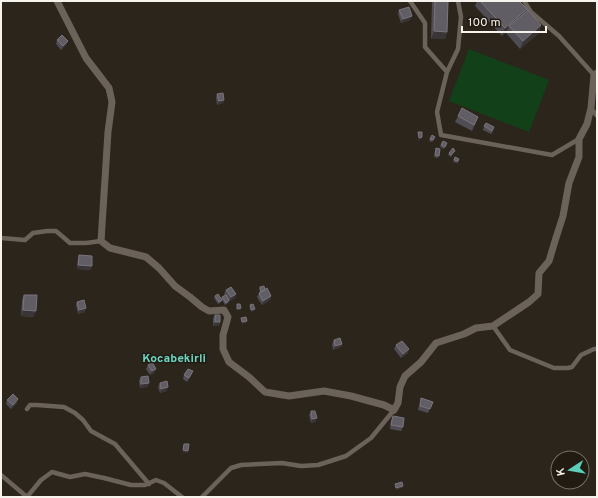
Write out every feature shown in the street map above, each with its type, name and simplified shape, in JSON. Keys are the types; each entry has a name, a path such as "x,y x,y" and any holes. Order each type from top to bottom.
{"street":[{"path":"57,1 86,58 109,88 112,102 108,132 101,240"},
{"path":"410,1 425,23 425,47 447,72"},
{"path":"458,1 461,17 458,49 447,72 437,112 441,134 552,155 579,139"},
{"path":"202,497 231,468 241,465 282,463 301,466 318,465 346,456 371,438 394,410 398,403 400,387 405,376 421,362 436,343 464,334 476,328 493,326 538,294 539,273 549,261 563,216 570,183 579,157 579,139 587,124 595,79 559,36 532,12 524,1"},
{"path":"591,108 597,116"},
{"path":"1,238 24,240 33,233 56,231 70,243 86,243 101,240"},
{"path":"101,240 110,248 146,257 159,268 175,286 202,308 210,311 224,310 228,317 223,335 223,349 229,362 249,377 265,392 289,396 324,391 351,396 384,405 394,410"},
{"path":"493,326 510,350 554,368 568,368 572,366 581,355 597,349"},
{"path":"27,409 30,405 37,404 64,407 75,413 83,420 91,431 115,444 149,484"},
{"path":"1,475 27,497 41,480 52,472 70,477 85,474 131,485 145,485 156,480 182,497"}],"green space":[{"path":"469,49 549,80 529,132 449,101"}],"building":[{"path":"435,1 448,1 447,32 434,31"},
{"path":"480,1 519,1 527,9 505,28"},
{"path":"409,7 412,16 403,19 399,10"},
{"path":"528,10 541,25 523,41 509,26"},
{"path":"62,35 68,41 63,46 57,40"},
{"path":"223,93 224,100 219,101 217,94"},
{"path":"462,108 478,117 474,125 458,116"},
{"path":"486,123 494,127 492,131 484,126"},
{"path":"418,132 422,132 422,137 419,138"},
{"path":"432,135 435,137 433,140 430,139"},
{"path":"443,141 447,143 445,147 441,145"},
{"path":"436,148 440,149 439,156 435,155"},
{"path":"453,148 455,151 451,155 449,153"},
{"path":"455,157 459,159 458,161 454,160"},
{"path":"79,255 92,256 92,266 78,265"},
{"path":"264,286 265,290 261,292 260,287"},
{"path":"231,287 236,294 231,297 226,290"},
{"path":"267,288 271,296 263,301 259,293"},
{"path":"218,294 222,300 219,302 215,296"},
{"path":"24,295 37,295 36,311 23,310"},
{"path":"226,295 229,300 226,303 222,297"},
{"path":"84,300 86,308 79,310 77,302"},
{"path":"237,304 240,304 241,308 237,309"},
{"path":"253,304 255,309 251,310 250,305"},
{"path":"215,315 220,315 220,322 215,322"},
{"path":"246,317 247,321 242,322 241,318"},
{"path":"340,338 342,344 335,346 334,340"},
{"path":"402,341 409,349 403,354 396,345"},
{"path":"152,362 156,369 152,371 148,365"},
{"path":"188,369 193,371 189,378 184,375"},
{"path":"148,376 149,383 141,384 141,377"},
{"path":"167,381 168,387 161,389 160,383"},
{"path":"13,394 18,399 13,405 7,400"},
{"path":"421,398 433,402 430,409 420,406"},
{"path":"311,411 315,411 317,418 312,419"},
{"path":"393,416 404,418 403,427 391,425"},
{"path":"184,444 189,444 188,451 183,450"},
{"path":"402,482 403,486 396,488 395,484"}],"district":[{"name":"Kocabekirli","path":"174,359"}]}
